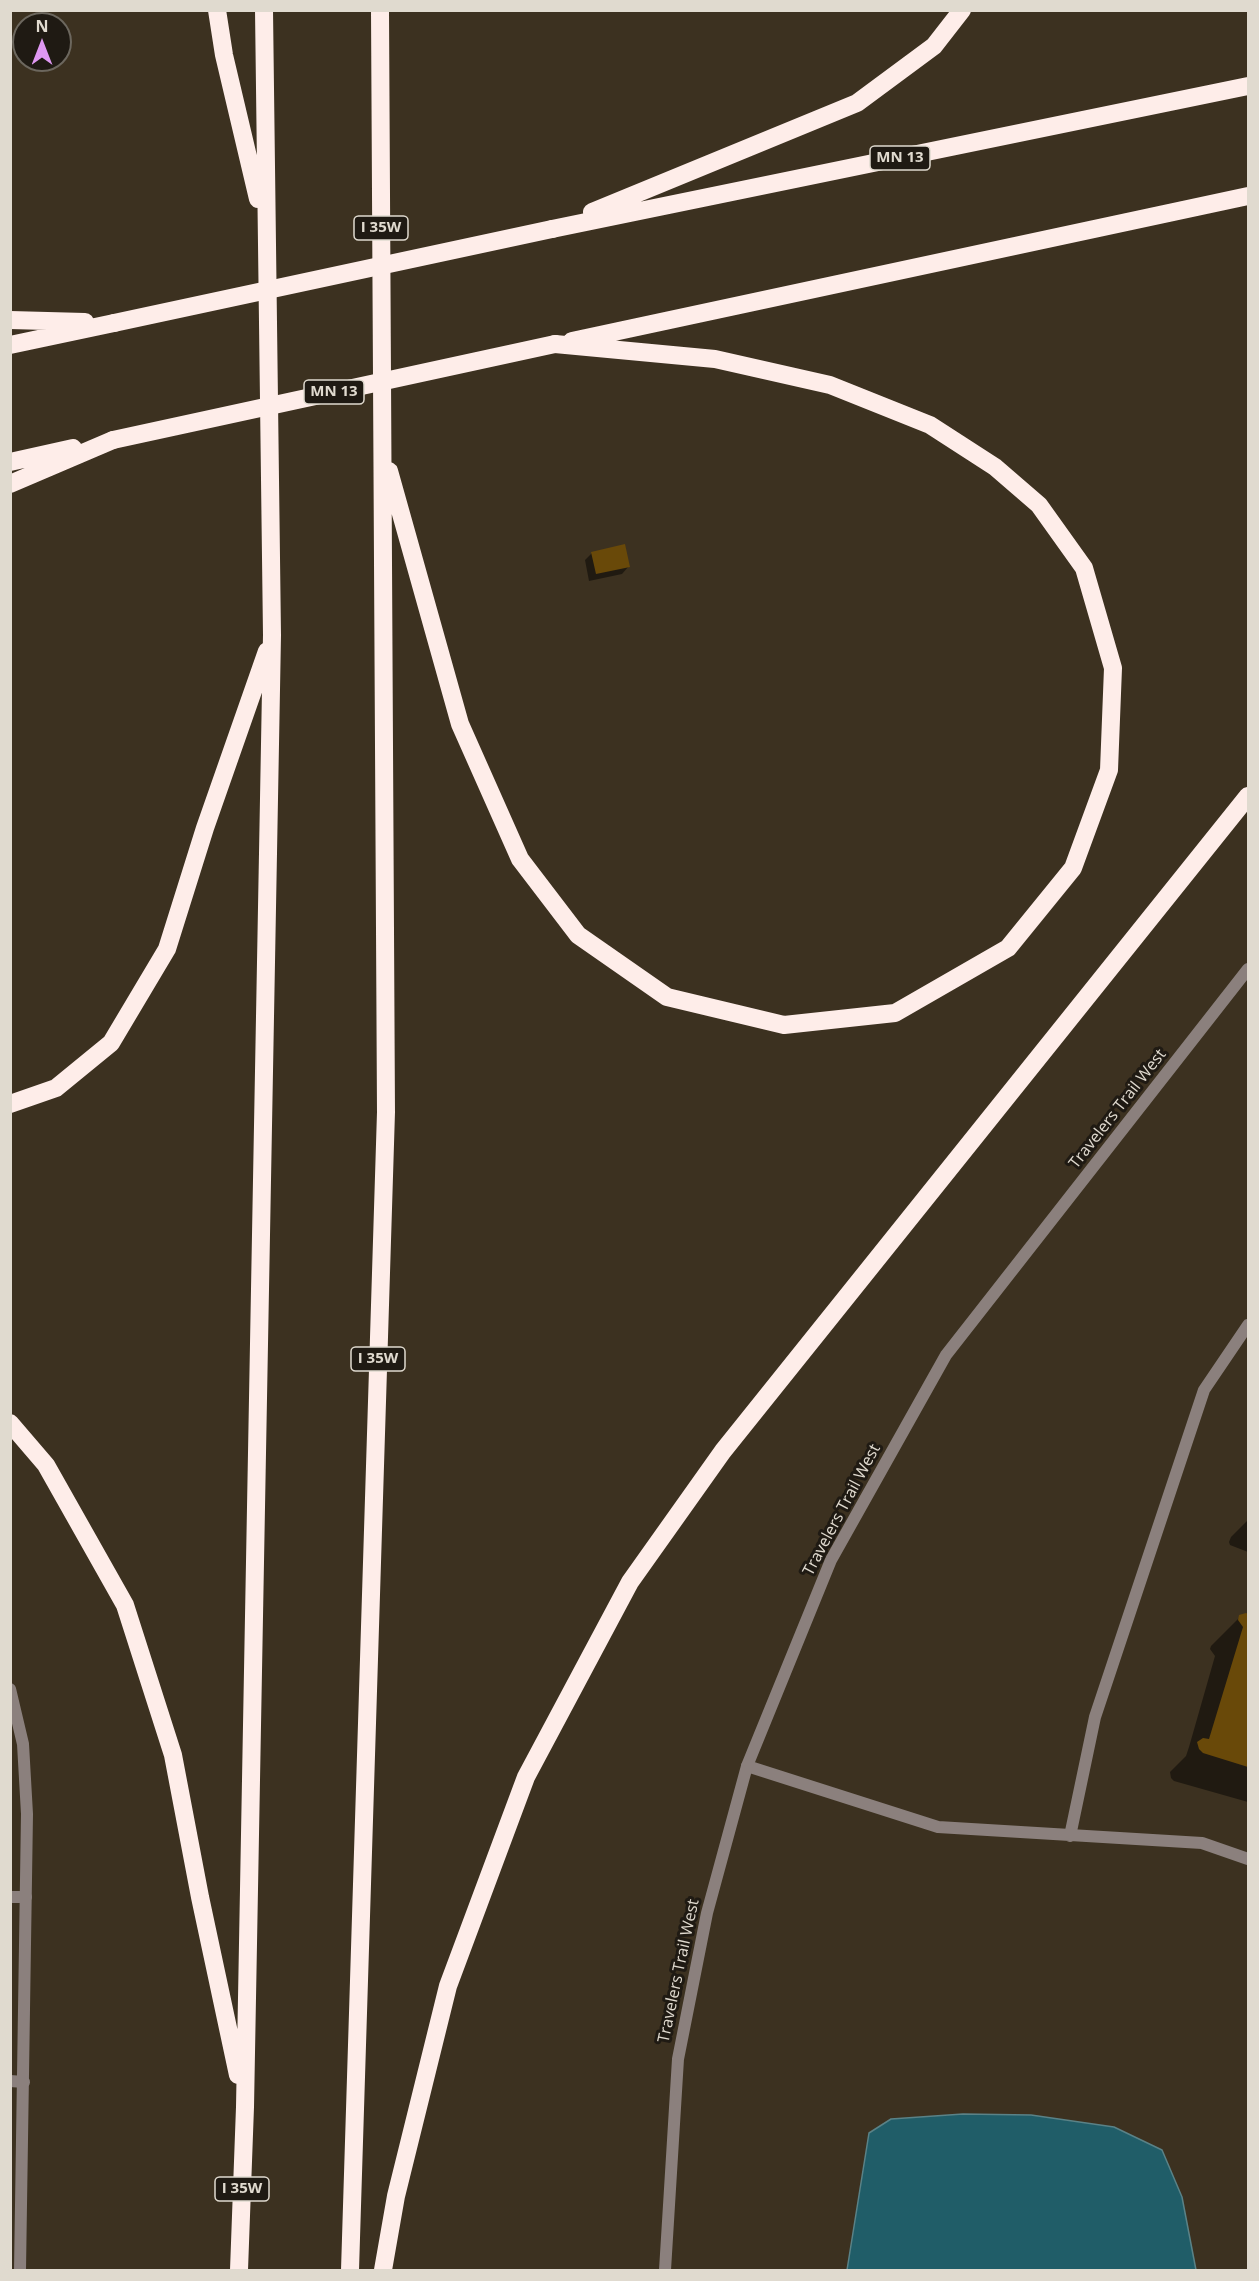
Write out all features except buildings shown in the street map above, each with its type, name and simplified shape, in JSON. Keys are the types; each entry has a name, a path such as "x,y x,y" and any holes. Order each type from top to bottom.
{"highway":[{"path":"217,10 224,56 266,231"},
{"name":"I 35W","path":"238,2271 245,2107 272,635 264,10"},
{"name":"I 35W","path":"350,2271 386,1112 380,10"},
{"path":"552,229 857,103 934,46 962,10"},
{"name":"MN 13","path":"10,345 552,229 1248,86"},
{"name":"MN 13","path":"10,462 1248,196"},
{"path":"10,320 114,323"},
{"path":"382,446 460,724 520,859 578,935 667,997 784,1026 895,1013 1008,948 1073,868 1109,770 1113,668 1084,568 1039,505 994,467 930,425 830,385 715,359 555,344"},
{"path":"10,484 113,440"},
{"path":"10,1104 56,1088 111,1043 167,949 205,828 272,635"},
{"path":"383,2271 396,2196 448,1986 526,1777 630,1582 723,1451 1248,796"},
{"path":"10,1423 46,1465 125,1605 173,1755 200,1897 245,2107"}],"street":[{"name":"Travelers Trail West","path":"664,2271 678,2059 707,1913 747,1767 831,1560 946,1355 1248,969"},
{"path":"1071,1836 1095,1717 1204,1390 1248,1324"},
{"path":"10,1689 23,1744 27,1814 20,2271"},
{"path":"747,1767 938,1827 1202,1843 1248,1859"},
{"path":"10,1897 26,1897"},
{"path":"10,2082 24,2082"}],"water":[{"path":"963,2114 1031,2115 1114,2127 1162,2150 1182,2197 1196,2270 847,2270 869,2133 891,2119"}]}
